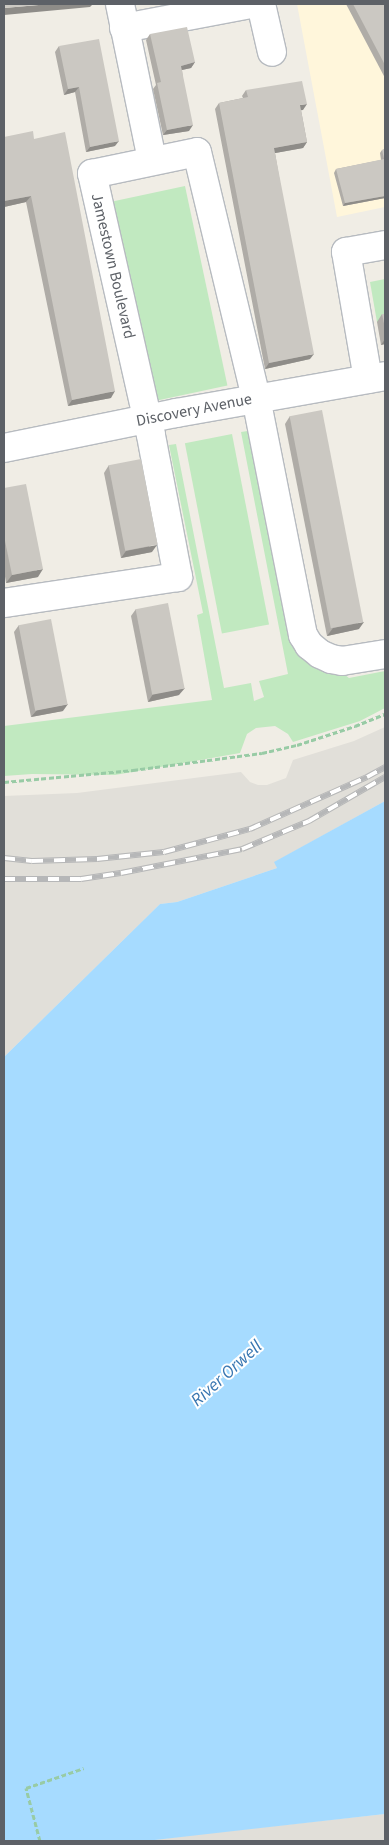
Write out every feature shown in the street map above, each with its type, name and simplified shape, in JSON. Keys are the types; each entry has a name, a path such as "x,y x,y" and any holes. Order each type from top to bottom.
{"street":[{"path":"152,160 122,16 251,4"},
{"path":"261,4 272,52"},
{"name":"Jamestown Boulevard","path":"147,419 92,174 152,160 197,152 256,398"},
{"path":"377,378 346,252 385,245"},
{"name":"Discovery Avenue","path":"4,448 256,398 377,378"},
{"path":"256,398 303,635 309,645 320,654 331,659 342,661 385,654"},
{"path":"4,603 178,577 147,419"}],"path":[{"path":"4,782 151,767 262,753 347,729 385,714"},
{"path":"40,1841 26,1788 84,1768"}],"shaded area":[{"path":"297,4 385,4 385,207 337,217"},
{"path":"385,727 385,801 275,862 277,868 177,902 160,904 4,1057 4,796 77,793 241,772 250,782 258,785 267,785 286,778 293,760 354,741"},
{"path":"385,1814 385,1841 145,1841 200,1834"}],"green space":[{"path":"185,186 227,386 156,401 114,201"},
{"path":"385,279 385,321 377,322 370,282"},
{"path":"254,430 293,636 349,678 385,671 385,708 360,721 293,742 288,734 275,726 256,728 247,734 240,753 115,775 32,774 4,776 4,726 212,700 197,615 203,613 169,445 176,444 224,688 251,683 254,701 264,697 259,681 288,674 241,432"},
{"path":"232,434 269,624 222,634 185,443"}],"water":[{"name":"River Orwell","path":"385,801 385,1814 146,1841 4,1841 4,1057 160,904 177,902 277,868 274,862"}],"building":[{"path":"4,4 50,4 4,8"},
{"path":"353,4 385,4 385,65"},
{"path":"187,27 195,62 181,66 193,125 167,130 157,83 161,82 150,34"},
{"path":"99,39 119,141 90,147 79,87 68,89 59,46"},
{"path":"302,81 307,104 300,105 307,142 274,148 314,354 269,363 219,103 248,97 246,90"},
{"path":"33,131 34,139 65,132 115,391 72,400 31,196 4,201 4,137"},
{"path":"385,149 385,196 345,203 336,169 384,159 382,150"},
{"path":"382,314 385,314 385,328"},
{"path":"322,410 363,622 331,628 290,416"},
{"path":"141,459 158,544 125,551 109,465"},
{"path":"26,484 43,569 12,575 4,536 4,488"},
{"path":"168,603 185,688 152,695 136,609"},
{"path":"51,619 68,704 35,711 19,625"}],"railway":[{"path":"4,858 32,861 97,859 164,852 250,829 367,777 385,767"},
{"path":"4,879 81,879 242,849 309,821 385,777"}]}
